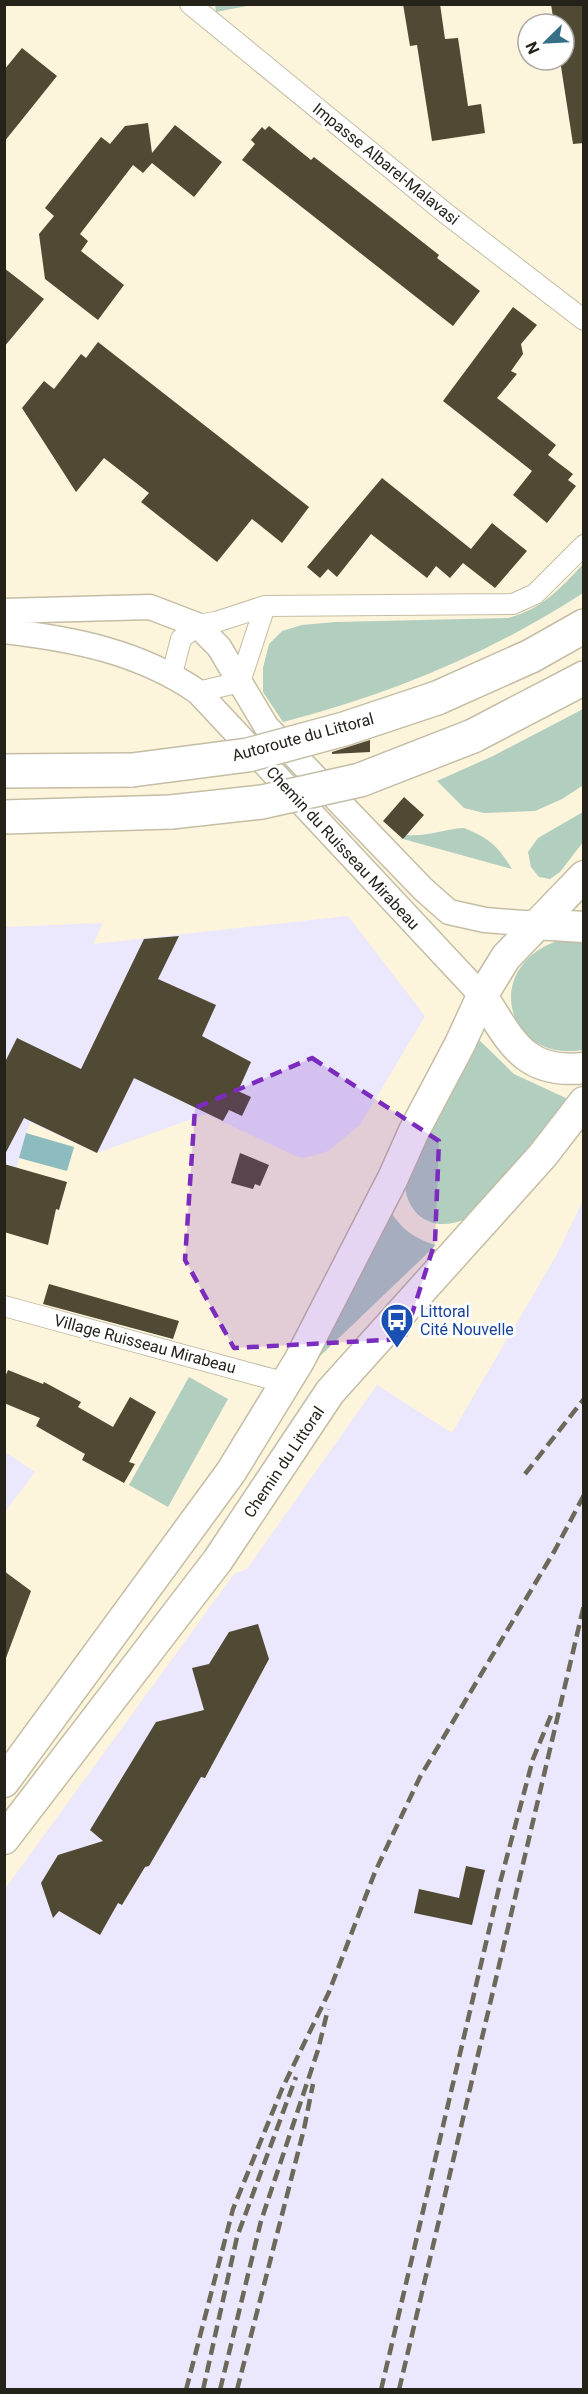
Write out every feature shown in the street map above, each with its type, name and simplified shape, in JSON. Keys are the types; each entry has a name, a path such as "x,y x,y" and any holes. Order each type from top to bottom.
{"highway":[{"name":"Autoroute du Littoral","path":"4,771 132,770 248,755 344,729 437,698 531,656 584,626"},
{"path":"4,817 171,812 262,802 360,780 473,736 584,678"}],"main road":[{"path":"4,1782 217,1491 286,1383 373,1219 482,996 506,957 584,876"},
{"path":"536,924 584,927"},
{"path":"482,996 509,1041 536,1063 564,1070 584,1068"},
{"name":"Chemin du Littoral","path":"4,1839 218,1560 330,1392 543,1155 584,1102"}],"street":[{"name":"Impasse Albarel-Malavasi","path":"190,4 444,212 584,320"},
{"path":"172,674 181,639 197,625 216,622 266,606 513,604 535,594 584,545"},
{"path":"198,692 240,682 266,606"},
{"name":"Chemin du Ruisseau Mirabeau","path":"4,611 150,607 197,625 219,647 266,726 423,889 450,912 485,920 536,924"},
{"name":"Chemin du Ruisseau Mirabeau","path":"4,631 59,637 135,657 172,674 198,692 482,996"},
{"name":"Village Ruisseau Mirabeau","path":"4,1306 286,1383"}],"highlighted area":[{"path":"312,1058 439,1141 435,1242 404,1339 234,1348 185,1260 195,1108"}],"shaded area":[{"path":"348,916 425,1016 360,1125 328,1151 304,1158 206,1114 97,1153 30,1122 5,1207 5,927 103,923 93,944"},
{"path":"583,1201 583,2389 5,2389 5,1889 234,1574 247,1569 377,1385 452,1433 556,1256"},
{"path":"5,1452 35,1472 5,1512"}],"green space":[{"path":"215,4 252,4 252,5 216,12"},
{"path":"583,564 583,593 512,635 438,670 362,699 283,722 263,692 263,668 269,644 282,631 302,625 336,622 508,618 531,610 550,597"},
{"path":"583,709 583,791 582,786 562,799 535,811 484,813 464,808 437,781 493,756"},
{"path":"583,812 583,842 560,872 550,879 539,877 531,867 528,852 538,838"},
{"path":"464,828 480,835 492,844 512,869 403,839 406,835"},
{"path":"557,941 583,943 583,1050 557,1050 536,1042 521,1028 513,1010 512,991 518,971 533,954"},
{"path":"475,1036 514,1074 570,1100 543,1135 465,1219 442,1224 431,1222 422,1218 409,1202 405,1178"},
{"path":"388,1208 408,1231 436,1245 318,1358 314,1355"},
{"path":"189,1377 228,1399 168,1507 129,1485"}],"water":[{"path":"26,1133 74,1147 67,1171 19,1158"}],"building":[{"path":"403,4 440,4 445,39 458,38 468,106 481,104 485,133 432,141 417,45 410,46"},
{"path":"551,4 584,4 584,143 573,144 562,72 576,72 576,12 552,12"},
{"path":"22,48 57,76 4,142 4,70"},
{"path":"148,123 152,153 175,125 222,162 194,197 152,163 143,173 133,165 80,234 88,241 81,251 124,285 98,320 45,279 39,234 54,216 45,208 101,137 110,144 125,126"},
{"path":"269,126 311,160 314,157 401,225 439,255 437,258 480,291 453,326 242,160 255,144 251,140 262,127 265,130"},
{"path":"4,268 44,299 4,347"},
{"path":"513,307 537,325 521,344 523,354 511,371 517,374 497,398 556,445 548,455 573,474 568,480 576,486 547,523 513,495 532,471 443,401"},
{"path":"98,342 309,507 282,543 252,519 217,562 141,502 149,493 104,458 76,492 22,408 44,381 54,389 81,354 86,358"},
{"path":"382,478 471,549 492,523 527,551 495,588 463,563 450,578 436,566 427,578 371,534 337,577 328,569 320,578 307,567"},
{"path":"370,740 370,752 332,754 332,752"},
{"path":"404,797 424,815 403,839 383,821"},
{"path":"179,936 158,979 216,1005 202,1036 251,1062 238,1091 251,1097 242,1116 229,1110 223,1121 134,1078 97,1153 24,1118 4,1156 4,1064 17,1038 81,1069 144,939"},
{"path":"240,1153 269,1165 260,1186 255,1184 253,1189 231,1183"},
{"path":"4,1164 67,1182 59,1210 56,1209 48,1245 4,1232"},
{"path":"49,1284 179,1321 173,1339 43,1304"},
{"path":"8,1370 43,1384 44,1382 81,1402 78,1407 113,1427 130,1397 156,1412 129,1462 135,1464 124,1483 82,1460 85,1454 36,1426 40,1418 4,1403 4,1379"},
{"path":"4,1571 31,1591 6,1658 4,1658"},
{"path":"258,1624 269,1659 205,1778 201,1777 149,1866 145,1867 122,1905 118,1903 100,1935 59,1911 53,1918 41,1883 58,1855 103,1841 90,1830 156,1722 204,1710 192,1668 209,1664 229,1632"},
{"path":"466,1866 485,1870 472,1925 414,1913 419,1889 459,1898"}],"railway":[{"path":"525,1474 584,1399"},
{"path":"186,2390 233,2209 282,2089 329,1992 375,1872 420,1777 555,1550 584,1495"},
{"path":"399,2390 584,1605"},
{"path":"381,2390 501,1879 533,1759 552,1713"},
{"path":"220,2390 261,2221 318,2050 328,2009"},
{"path":"203,2390 237,2237 296,2077"},
{"path":"237,2390 304,2129 313,2084"}],"place":[{"name":"Littoral Cité Nouvelle","path":"397,1349"}]}
